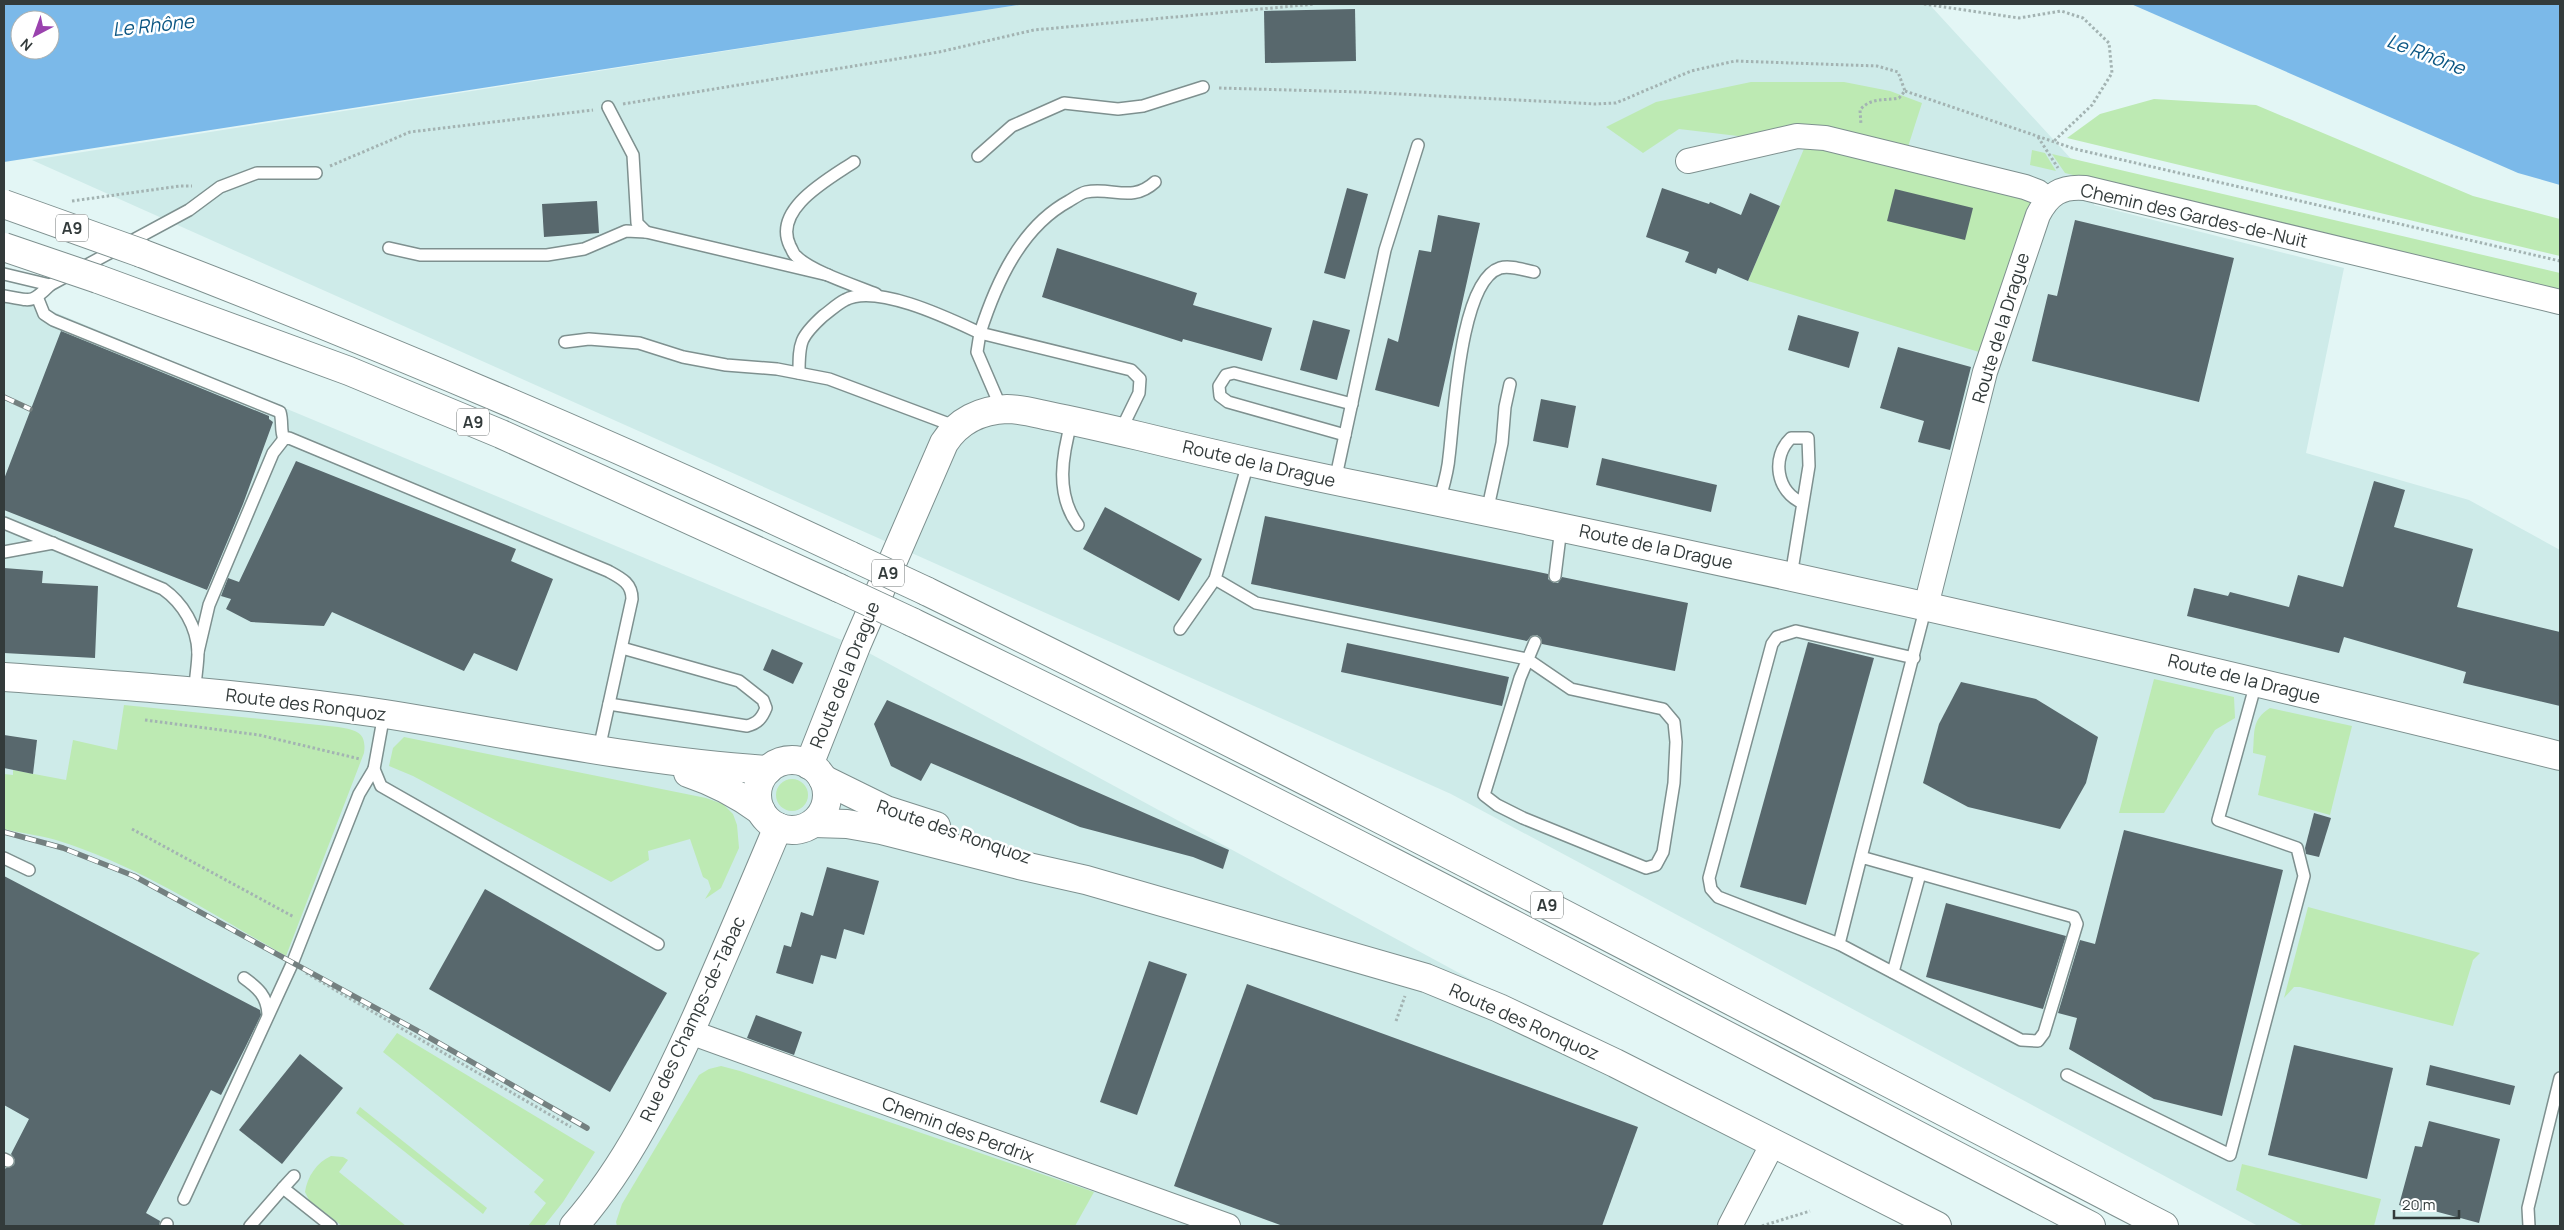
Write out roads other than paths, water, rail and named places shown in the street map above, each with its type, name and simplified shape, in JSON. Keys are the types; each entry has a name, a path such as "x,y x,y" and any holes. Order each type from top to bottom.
{"main road":[{"name":"A9","path":"4,204 280,306 491,394 694,483 926,591 1456,858 2164,1226"},
{"name":"A9","path":"4,247 98,279 349,371 501,434 912,622 1316,823 2091,1226"},
{"name":"Route de la Drague","path":"816,772 856,646 935,460 949,436 957,427 979,414 1002,410 1019,410 1072,420 1248,463 1791,576 2137,654 2560,756"},
{"name":"Route des Ronquoz","path":"4,677 195,691 384,714 666,760 768,770"},
{"name":"Route des Ronquoz","path":"603,750 714,782 741,796 770,819"},
{"path":"790,760 816,772 827,791 827,803 822,814 814,823 796,830 770,819 758,799 758,786 768,770 778,763 790,760"},
{"name":"Route des Ronquoz","path":"816,772 886,810 1020,854 1086,880"},
{"name":"Rue des Champs-de-Tabac","path":"574,1226 629,1148 656,1102 690,1032 745,910 770,819"},
{"name":"Route des Ronquoz","path":"814,823 847,824 881,830 1020,866 1086,880 1426,978 1499,1008 1614,1063 1937,1226"}],"street":[{"path":"1688,161 1797,136 1825,138 2025,187 2048,199"},
{"name":"Chemin des Gardes-de-Nuit","path":"2048,199 2056,192 2070,188 2085,188 2560,302"},
{"name":"Route de la Drague","path":"1926,606 1985,372 2034,224 2048,199"},
{"name":"Chemin des Perdrix","path":"690,1032 1228,1226"},
{"path":"1730,1226 1773,1143"}],"lane":[{"path":"978,156 1012,126 1064,103 1118,109 1143,106 1204,87"},
{"path":"608,107 633,155 637,223 646,232"},
{"path":"1335,481 1385,250 1418,145"},
{"path":"828,276 796,256 786,238 788,219 800,202 817,187 854,162"},
{"path":"4,296 32,301 38,298 50,285 190,210 220,187 257,173 316,173"},
{"path":"1002,410 977,352 980,333 992,296 1014,257 1045,218 1058,207 1085,192 1130,194 1147,189 1155,182"},
{"path":"389,248 420,255 547,255 584,249 626,231 646,232 828,276 877,295 925,308 980,333 1131,370 1140,379 1139,393 1120,432"},
{"path":"1440,502 1449,460 1458,378 1470,306 1488,277 1499,268 1512,267 1534,272"},
{"path":"4,274 50,285"},
{"path":"799,373 799,346 808,329 846,299 877,295"},
{"path":"38,298 44,314 53,320 280,412 283,420 281,433 284,439"},
{"path":"565,342 589,340 639,343 683,357 726,365 799,373 830,379 957,427"},
{"path":"1345,435 1228,402 1220,396 1219,386 1226,375 1234,373 1352,404"},
{"path":"1487,512 1502,443 1505,407 1510,384"},
{"path":"1072,420 1064,452 1062,476 1064,497 1078,525"},
{"path":"195,691 198,652 209,605 273,453 284,439 290,438 608,571 625,580 632,590 632,599 609,704 603,750"},
{"path":"1791,576 1809,466 1808,438 1792,438 1783,446 1778,463 1778,476 1794,499 1803,502"},
{"path":"1180,629 1215,579 1248,463"},
{"path":"4,523 163,589 184,610 195,632 198,652"},
{"path":"1555,576 1561,527"},
{"path":"4,552 53,543"},
{"path":"1215,579 1256,602 1527,659 1571,689 1663,709 1674,722 1676,742 1674,783 1663,852 1656,865 1646,868 1523,818 1497,805 1484,794 1527,659 1534,642"},
{"path":"1839,944 1926,606"},
{"path":"1861,857 2074,917 2077,924 2044,1033 2038,1041 2021,1040 1839,944 1718,897 1710,889 1709,878 1772,644 1777,637 1796,631 1914,658"},
{"path":"609,704 747,726 756,723 762,718 766,708 763,700 739,681 622,648"},
{"path":"2067,1075 2230,1155 2304,876 2297,848 2218,820 2256,683"},
{"path":"184,1199 288,970 360,794 374,766 384,714"},
{"path":"374,766 381,786 658,944"},
{"path":"4,858 29,870"},
{"path":"1893,972 1920,874"},
{"path":"244,978 259,989 268,1003 268,1014"},
{"path":"2529,1226 2528,1208 2560,1078"},
{"path":"250,1226 294,1176"},
{"path":"283,1188 331,1226"}],"water":[{"name":"Le Rhône","path":"4,4 1025,4 4,162"},
{"name":"Le Rhône","path":"2131,4 2560,4 2560,185 2518,173"}],"railway":[{"path":"4,397 30,409"},
{"path":"4,832 63,848 134,876 416,1030 587,1128"}]}
